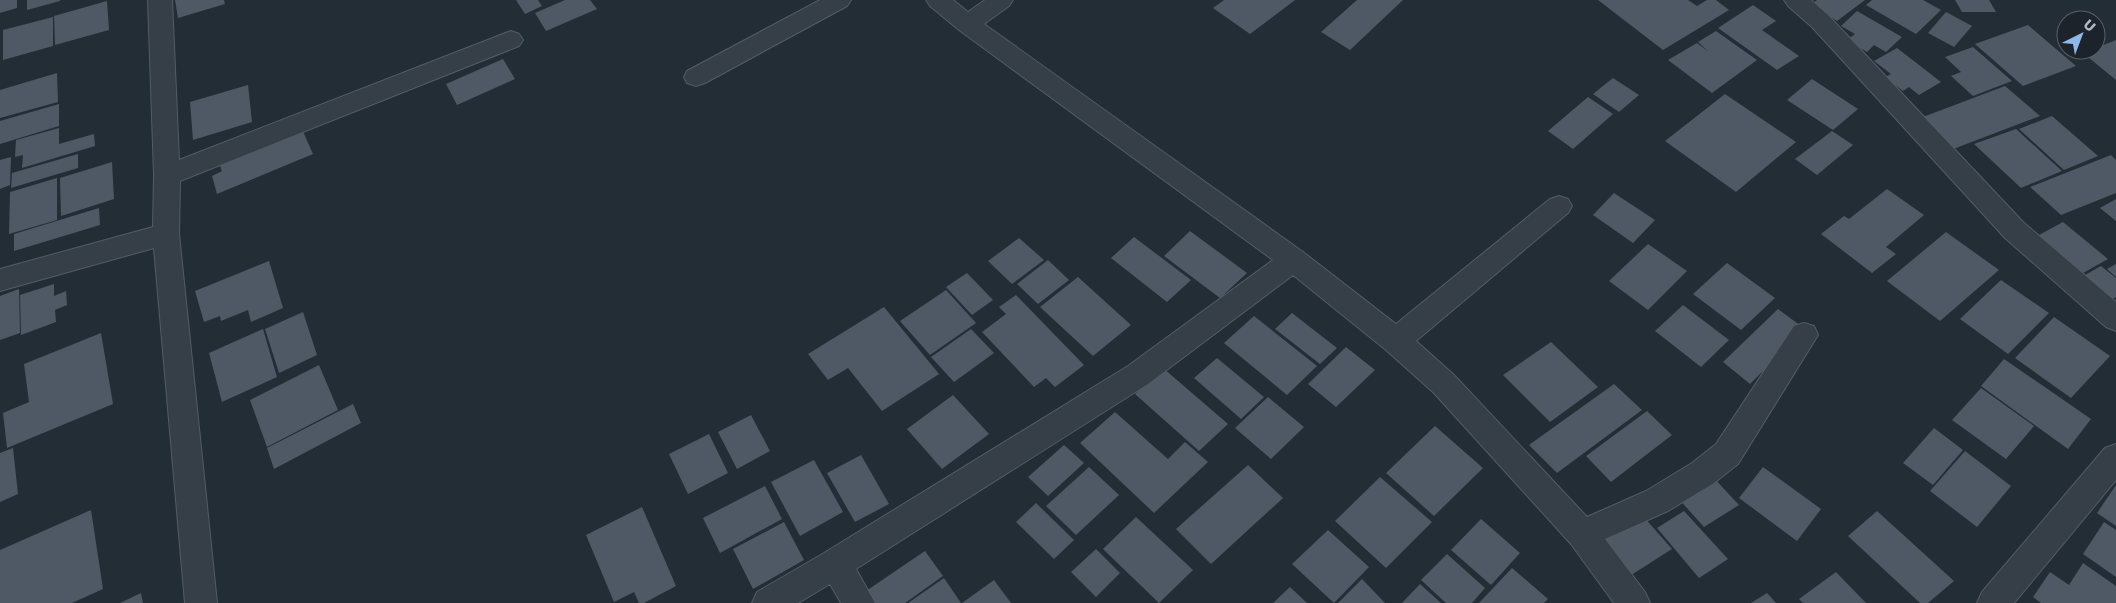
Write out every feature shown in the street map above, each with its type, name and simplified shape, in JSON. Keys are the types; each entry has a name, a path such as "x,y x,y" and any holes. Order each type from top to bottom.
{"street":[{"path":"160,0 167,175 166,234 202,603"},
{"path":"696,76 839,0"},
{"path":"938,0 967,24 1292,260 1396,340 1444,384 1582,534 1634,603"},
{"path":"967,24 1001,0"},
{"path":"1796,0 1820,21 2014,230 2116,319"},
{"path":"167,175 511,40"},
{"path":"1396,340 1559,206"},
{"path":"0,280 166,234"},
{"path":"768,603 835,564 1138,375 1292,260"},
{"path":"1582,534 1657,501 1704,473 1728,454 1804,335"},
{"path":"1993,603 2116,458"},
{"path":"835,564 859,603"}],"building":[{"path":"0,0 17,0 17,8 0,13"},
{"path":"27,0 60,0 60,1 27,10"},
{"path":"175,0 224,0 225,4 178,18"},
{"path":"516,0 538,0 542,6 525,14"},
{"path":"565,0 590,0 597,9 546,31 535,13"},
{"path":"1224,0 1295,0 1250,34 1213,8"},
{"path":"1357,0 1403,0 1350,50 1321,32"},
{"path":"1598,0 1688,0 1697,6 1707,0 1716,0 1729,10 1663,50"},
{"path":"1817,0 1865,0 1837,21 1811,5"},
{"path":"1872,0 1923,0 1941,10 1916,34 1866,5"},
{"path":"1955,0 1989,0 1996,12 1962,12"},
{"path":"107,1 109,30 55,45 54,16"},
{"path":"1753,5 1776,21 1762,30 1799,56 1777,70 1718,28"},
{"path":"1857,11 1902,37 1886,52 1874,45 1867,52 1847,40 1855,34 1841,26"},
{"path":"1946,12 1972,26 1954,47 1928,33"},
{"path":"53,17 53,46 3,60 3,30"},
{"path":"2028,25 2056,49 2056,60 2069,60 2076,66 2023,86 1975,44"},
{"path":"1716,31 1757,60 1712,93 1668,60 1697,43 1709,52 1698,42"},
{"path":"2116,40 2116,80 2092,60 2106,60 2106,44"},
{"path":"1973,47 2012,81 1973,96 1951,76 1961,72 1945,57"},
{"path":"1897,48 1941,82 1919,95 1909,87 1903,91 1885,77 1891,74 1874,61"},
{"path":"503,59 515,79 457,105 446,84"},
{"path":"57,73 58,102 0,118 0,90"},
{"path":"1613,78 1639,95 1619,112 1593,94"},
{"path":"1812,79 1858,109 1833,130 1787,100"},
{"path":"248,85 252,122 193,140 190,102"},
{"path":"2005,86 2040,116 1948,151 1915,120"},
{"path":"1725,94 1796,142 1736,192 1665,141"},
{"path":"1588,97 1613,114 1573,149 1548,131"},
{"path":"59,104 59,126 0,144 0,121"},
{"path":"2052,116 2098,156 2064,170 2019,129"},
{"path":"301,127 313,154 217,194 212,176 222,171 218,161"},
{"path":"59,128 59,144 94,134 95,146 22,168 23,155 15,157 16,140"},
{"path":"2016,129 2062,171 2021,188 1974,144"},
{"path":"1832,131 1853,145 1817,175 1795,159"},
{"path":"78,154 78,168 11,188 12,173"},
{"path":"2111,155 2116,160 2116,193 2061,215 2030,187"},
{"path":"11,157 10,185 0,189 0,160"},
{"path":"112,162 114,199 61,216 60,178"},
{"path":"57,178 57,220 9,234 10,192"},
{"path":"1887,189 1924,215 1886,247 1896,254 1872,273 1821,234 1844,216 1849,219"},
{"path":"1614,193 1655,220 1633,243 1593,215"},
{"path":"2116,199 2116,221 2100,208"},
{"path":"99,208 100,225 14,251 14,234"},
{"path":"2063,222 2108,259 2083,273 2039,235"},
{"path":"1190,231 1247,273 1220,298 1164,256"},
{"path":"1946,232 1999,270 1940,321 1887,281"},
{"path":"1134,237 1191,280 1167,302 1111,258"},
{"path":"1019,238 1044,260 1012,284 988,261"},
{"path":"1648,244 1687,271 1648,310 1609,281"},
{"path":"1048,260 1069,280 1038,304 1017,284"},
{"path":"269,261 283,308 251,322 248,310 221,321 220,316 204,322 195,291"},
{"path":"1727,263 1775,298 1741,330 1693,294"},
{"path":"2116,264 2116,277 2107,269"},
{"path":"2101,266 2116,278 2116,297 2106,303 2078,279"},
{"path":"967,273 993,300 972,315 946,287"},
{"path":"1078,277 1131,325 1093,356 1040,307"},
{"path":"2001,280 2049,313 2008,354 1960,319"},
{"path":"54,284 54,296 66,291 67,305 55,310 56,322 21,335 20,295"},
{"path":"19,289 20,333 0,340 0,296"},
{"path":"946,290 976,323 930,355 900,321"},
{"path":"1016,295 1084,365 1055,387 1046,378 1034,387 982,332 1006,314 999,307"},
{"path":"1683,305 1729,340 1701,367 1655,331"},
{"path":"884,307 939,374 882,411 848,368 828,380 808,354"},
{"path":"1778,309 1805,329 1750,384 1723,362"},
{"path":"303,312 317,355 279,373 265,329"},
{"path":"1292,313 1337,348 1320,364 1275,329"},
{"path":"1254,316 1317,366 1287,395 1224,343"},
{"path":"2054,317 2110,356 2071,398 2015,358"},
{"path":"263,329 277,377 222,402 209,353"},
{"path":"971,329 994,353 954,382 931,357"},
{"path":"101,333 113,404 7,448 3,413 29,402 24,364"},
{"path":"1551,342 1598,387 1550,422 1503,375"},
{"path":"1346,347 1375,370 1336,407 1308,384"},
{"path":"1217,358 1264,397 1241,419 1194,378"},
{"path":"2004,359 2091,419 2068,449 1981,386"},
{"path":"319,365 338,410 267,447 250,400"},
{"path":"1163,368 1228,424 1199,451 1135,394"},
{"path":"1614,384 1642,410 1557,473 1529,445"},
{"path":"1981,388 2034,426 2006,459 1952,420"},
{"path":"953,395 989,434 942,469 907,429"},
{"path":"1268,397 1304,427 1271,459 1235,428"},
{"path":"353,404 361,423 274,469 267,448"},
{"path":"1647,411 1672,435 1611,482 1586,456"},
{"path":"1115,412 1168,459 1185,442 1208,462 1154,513 1080,443"},
{"path":"751,415 770,451 737,469 718,432"},
{"path":"1435,426 1483,468 1434,516 1386,473"},
{"path":"1934,428 1963,450 1933,485 1903,463"},
{"path":"709,434 728,473 688,494 669,454"},
{"path":"1064,445 1084,463 1048,496 1028,477"},
{"path":"13,448 18,494 0,502 0,453"},
{"path":"1965,451 2011,486 1977,527 1930,491"},
{"path":"861,455 889,504 855,522 827,473"},
{"path":"814,460 843,512 800,536 771,482"},
{"path":"1248,465 1283,498 1211,564 1176,529"},
{"path":"1089,467 1119,495 1076,535 1046,506"},
{"path":"1763,467 1821,509 1797,541 1739,498"},
{"path":"1711,475 1739,505 1704,527 1677,497"},
{"path":"1380,477 1432,522 1386,568 1335,521"},
{"path":"2116,485 2116,526 2097,513"},
{"path":"765,486 782,519 720,553 703,518"},
{"path":"1036,503 1074,540 1054,559 1016,522"},
{"path":"642,507 676,586 644,603 639,603 634,592 614,602 586,535"},
{"path":"91,510 103,589 72,603 0,603 0,550"},
{"path":"1684,511 1728,559 1699,578 1657,528"},
{"path":"1877,511 1954,581 1928,603 1920,603 1848,536"},
{"path":"1642,515 1672,549 1625,579 1596,544"},
{"path":"1136,517 1193,570 1159,603 1103,549"},
{"path":"1481,519 1520,553 1491,585 1451,550"},
{"path":"784,522 804,560 753,589 733,549"},
{"path":"2104,522 2116,530 2116,577 2083,554"},
{"path":"1328,530 1369,567 1334,603 1292,564"},
{"path":"1096,549 1120,573 1096,597 1071,572"},
{"path":"925,551 943,576 905,603 870,603 863,593"},
{"path":"1447,554 1485,588 1472,603 1446,603 1421,580"},
{"path":"2083,563 2116,586 2116,603 2041,603 2033,597 2050,572 2069,585"},
{"path":"1512,568 1548,599 1544,603 1479,603"},
{"path":"1836,572 1866,603 1803,603 1799,599"},
{"path":"944,578 961,603 908,603"},
{"path":"1362,579 1385,603 1338,603"},
{"path":"994,580 1011,603 962,603"},
{"path":"1420,584 1441,603 1402,603"},
{"path":"1290,587 1307,603 1273,603"},
{"path":"141,593 143,603 120,603"},
{"path":"1767,593 1776,603 1751,603"}]}
